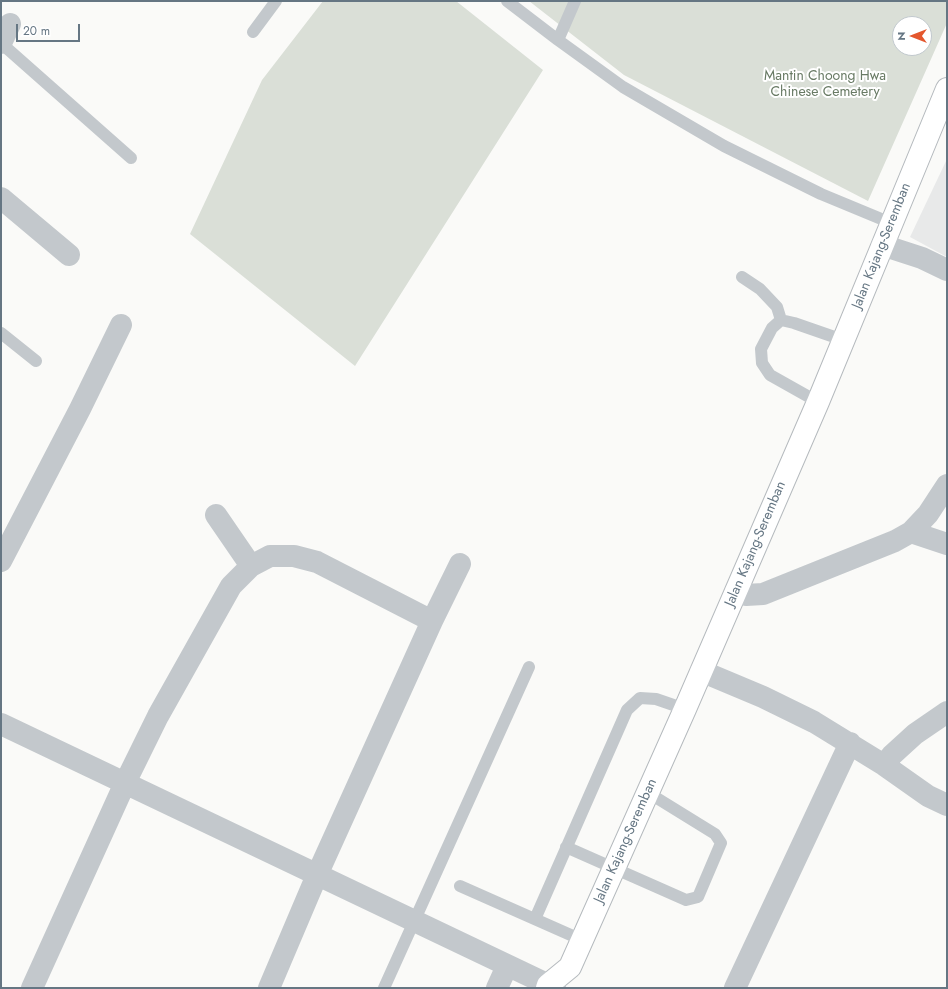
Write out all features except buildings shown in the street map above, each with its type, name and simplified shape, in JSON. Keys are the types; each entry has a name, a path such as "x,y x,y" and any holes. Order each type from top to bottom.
{"main road":[{"name":"Jalan Kajang-Seremban","path":"555,987 570,967 685,709 818,402 947,89"}],"street":[{"path":"1,198 69,255"},
{"path":"882,245 922,258 947,270"},
{"path":"1,561 80,409 121,326"},
{"path":"736,591 746,595 763,594 911,532 928,514 947,485"},
{"path":"216,515 251,566"},
{"path":"911,532 947,544"},
{"path":"32,988 125,783 158,716 231,586 251,566 270,556 294,556 317,562 432,621"},
{"path":"269,988 317,875 432,621 460,564"},
{"path":"701,671 763,697 814,722 884,765 928,796 947,805"},
{"path":"884,765 892,755 915,734 947,712"},
{"path":"1,724 507,966 555,987"},
{"path":"736,988 850,743"},
{"path":"497,988 507,966"}],"lane":[{"path":"253,32 276,1"},
{"path":"508,1 558,40 623,87 724,146 821,194 891,223"},
{"path":"558,40 575,1"},
{"path":"4,37 131,158"},
{"path":"742,278 760,289 777,307 781,320"},
{"path":"781,320 843,340"},
{"path":"781,320 772,328 761,350 762,363 770,375 818,402"},
{"path":"1,333 36,361"},
{"path":"384,988 528,667"},
{"path":"535,919 627,710 640,698 656,699 685,709"},
{"path":"566,847 686,900 698,897 721,843 715,834 647,792"},
{"path":"460,886 582,940"}],"shaded area":[{"path":"947,159 947,257 910,237"}],"green space":[{"path":"323,1 456,1 543,70 355,366 190,234 262,80"},
{"name":"Mantin Choong Hwa Chinese Cemetery","path":"529,1 947,1 947,23 868,201 624,75"}]}
